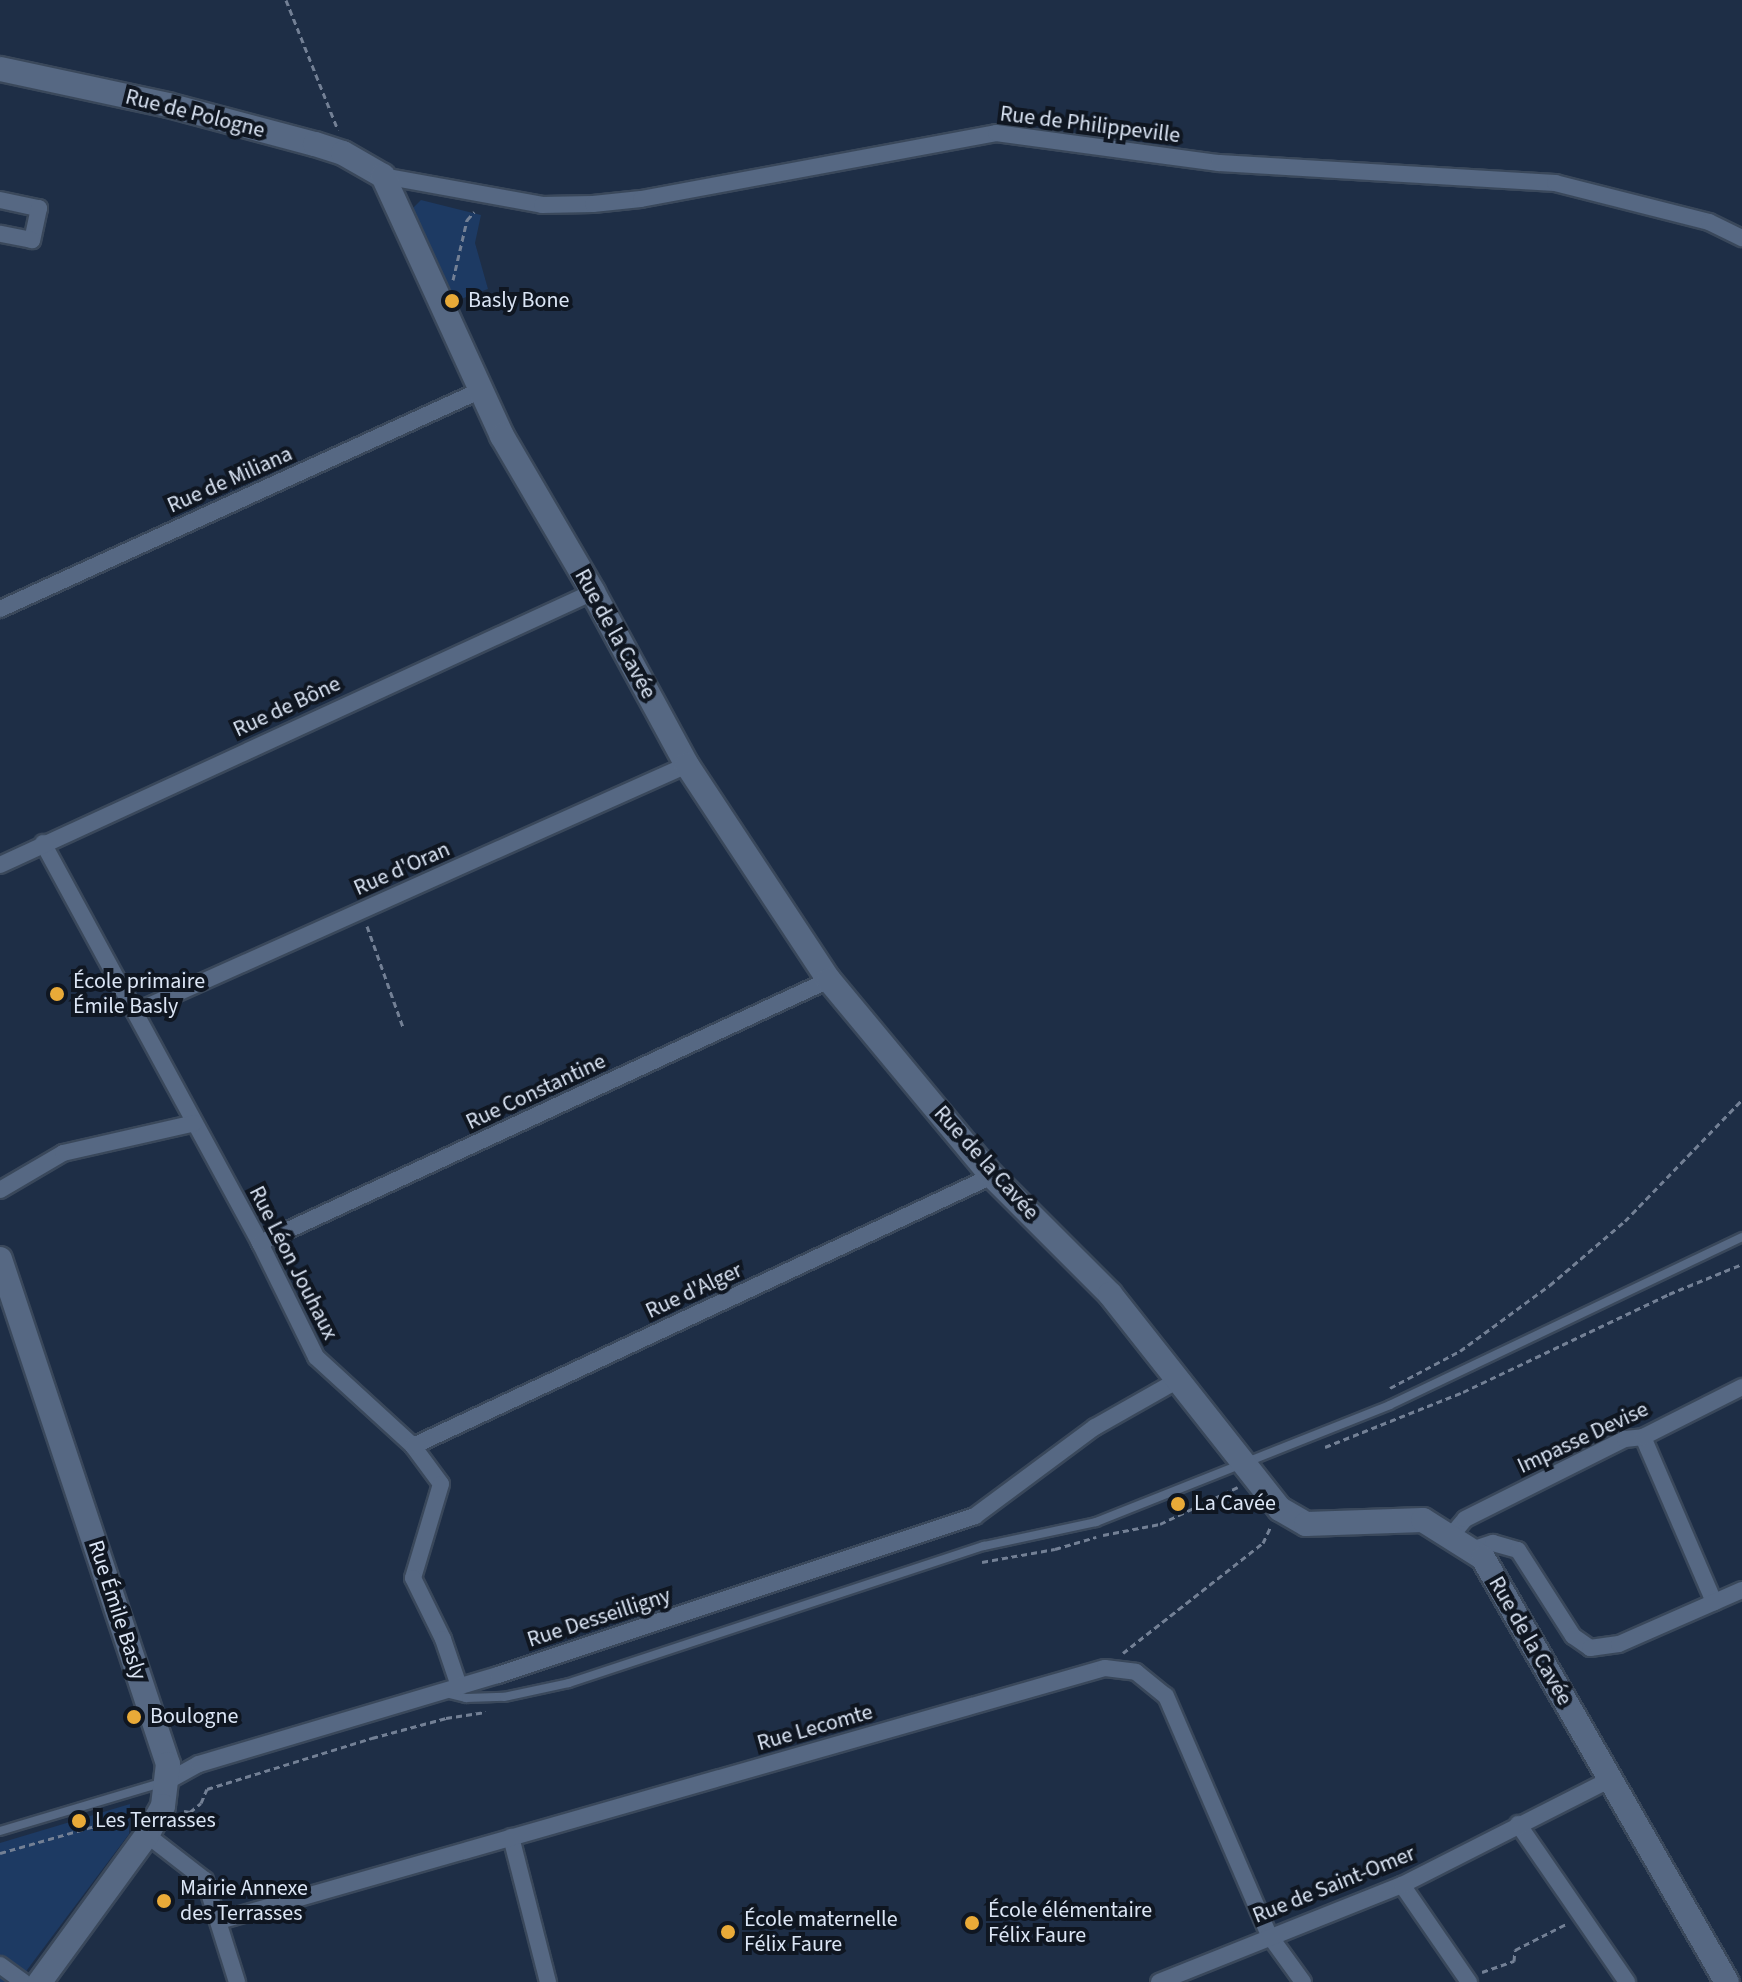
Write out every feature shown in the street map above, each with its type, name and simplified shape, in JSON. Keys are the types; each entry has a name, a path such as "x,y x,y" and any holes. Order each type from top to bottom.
{"street":[{"name":"Rue de Pologne","path":"0,69 168,105 343,153 383,176"},
{"name":"Rue de Philippeville","path":"383,176 542,205 641,199 996,133 1219,163 1555,183 1709,222 1742,238"},
{"name":"Rue de la Cavée","path":"383,176 479,391 687,765 829,980 992,1176 1110,1294 1246,1462 1280,1509 1306,1524 1423,1520 1483,1558 1727,1982"},
{"path":"0,200 39,208 32,240 0,234"},
{"name":"Rue de Miliana","path":"0,609 479,391"},
{"name":"Rue de Bône","path":"0,865 593,592"},
{"name":"Rue d'Oran","path":"135,1012 687,765"},
{"name":"Rue Léon Jouhaux","path":"43,843 260,1243 316,1357 413,1446 441,1484 413,1578 443,1639 459,1686"},
{"name":"Rue Constantine","path":"260,1243 829,980"},
{"path":"0,1190 63,1153 195,1123"},
{"name":"Rue d'Alger","path":"413,1446 992,1176"},
{"name":"Rue Émile Basly","path":"0,1259 162,1744 168,1781 163,1806 147,1835 40,1982"},
{"name":"Rue Desseilligny","path":"168,1781 199,1764 442,1692 975,1516 1095,1427 1180,1379"},
{"name":"Impasse Devise","path":"1450,1537 1465,1519 1625,1439 1643,1437 1742,1387"},
{"path":"1643,1437 1714,1602"},
{"path":"1471,1550 1493,1543 1518,1550 1573,1636 1590,1648 1619,1644 1742,1590"},
{"name":"Rue Lecomte","path":"219,1921 1105,1668 1136,1672 1166,1696 1269,1935 1303,1982"},
{"name":"Rue de Saint-Omer","path":"1159,1982 1269,1935 1402,1885 1609,1780"},
{"path":"1518,1824 1627,1982"},
{"path":"147,1835 205,1880 237,1982"},
{"path":"511,1837 548,1982"},
{"path":"1402,1885 1464,1981"},
{"path":"0,1965 23,1982"}],"lane":[{"path":"442,1692 466,1698 504,1697 569,1683 984,1546 1096,1522 1390,1405 1742,1237"},
{"name":"Rue Desseilligny","path":"0,1831 168,1781"}],"path":[{"path":"286,0 335,122 343,153"},
{"path":"437,297 450,290 467,220 488,197"},
{"path":"362,911 403,1027"},
{"path":"1390,1392 1391,1386 1460,1351 1550,1285 1625,1221 1742,1100"},
{"path":"1317,1450 1396,1419 1742,1264"},
{"path":"1105,1668 1263,1543 1280,1509"},
{"path":"0,1853 126,1817 147,1803"},
{"path":"1464,1981 1514,1961 1515,1950 1582,1916"}],"shaded area":[{"path":"421,200 481,215 475,243 488,289 450,303 413,208"},
{"path":"130,1804 129,1834 18,1982 0,1982 0,1843"}],"place":[{"name":"Basly Bone","path":"452,301"},
{"name":"École primaire Émile Basly","path":"57,994"},
{"name":"La Cavée","path":"1178,1504"},
{"name":"Boulogne","path":"134,1717"},
{"name":"Les Terrasses","path":"79,1821"},
{"name":"Mairie Annexe des Terrasses","path":"164,1901"},
{"name":"École élémentaire Félix Faure","path":"972,1923"},
{"name":"École maternelle Félix Faure","path":"728,1932"}]}
